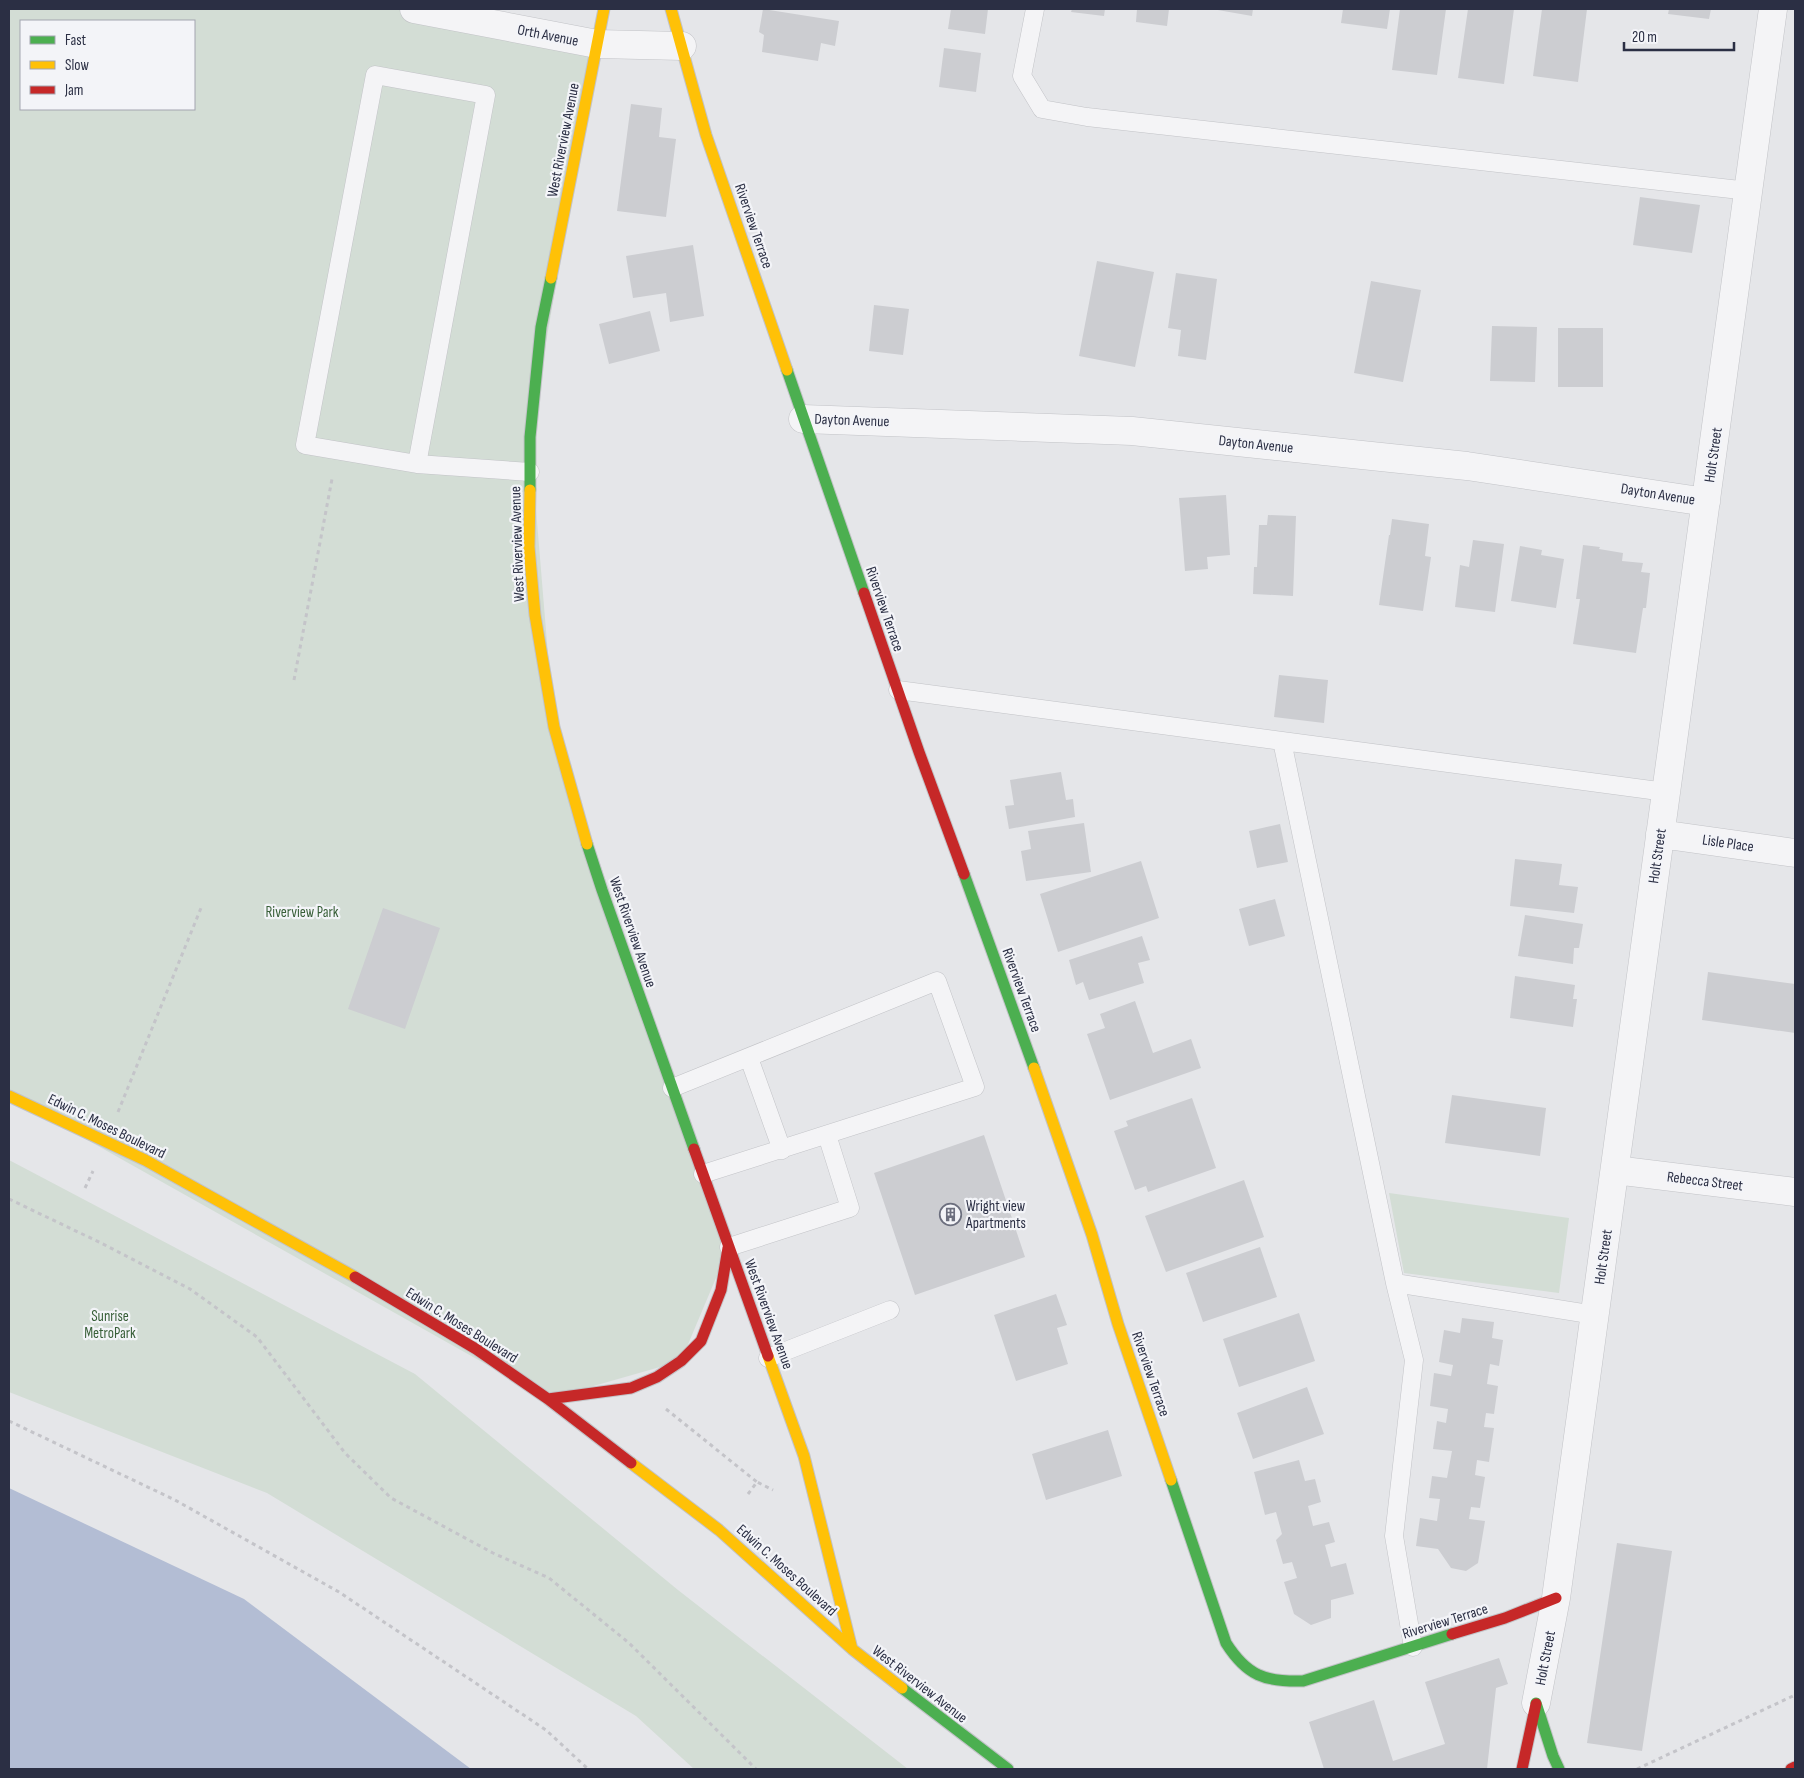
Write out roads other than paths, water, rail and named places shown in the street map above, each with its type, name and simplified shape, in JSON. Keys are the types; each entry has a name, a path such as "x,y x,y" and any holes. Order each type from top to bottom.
{"street":[{"name":"Orth Avenue","path":"414,9 597,44 682,46"},
{"name":"West Riverview Avenue","path":"604,9 541,328 530,437 530,547 535,615 554,727 579,818 672,1088 804,1456 852,1649 942,1721 1008,1769"},
{"name":"Riverview Terrace","path":"671,9 706,135 898,690 1045,1097 1092,1235 1118,1324 1218,1620 1221,1634 1234,1657 1256,1675 1283,1682 1303,1681 1505,1618 1556,1598"},
{"name":"Holt Street","path":"1536,1703 1556,1598 1773,9"},
{"name":"Dayton Avenue","path":"803,418 1132,430 1467,466 1706,502"},
{"name":"Lisle Place","path":"1660,834 1795,853"},
{"name":"Edwin C. Moses Boulevard","path":"9,1096 145,1160 360,1280 476,1350 548,1399 719,1530 852,1649"},
{"name":"Rebecca Street","path":"1615,1170 1795,1192"},
{"path":"548,1399 631,1388 657,1377 681,1361 702,1341 721,1290 729,1246"},
{"path":"1522,1769 1536,1703"},
{"path":"1536,1703 1559,1769"},
{"path":"1791,1769 1795,1767"}],"lane":[{"path":"1035,9 1022,76 1042,108 1087,117 1749,191"},
{"path":"417,464 486,95 375,75 305,445 417,464 530,472"},
{"path":"898,690 1666,792"},
{"path":"1282,741 1395,1284 1414,1360 1394,1536 1413,1647"},
{"path":"672,1088 938,981 975,1087 703,1174"},
{"path":"749,1058 782,1150"},
{"path":"729,1246 850,1208 827,1135"},
{"path":"1395,1284 1595,1315"},
{"path":"768,1358 890,1310"}],"water":[{"path":"9,1488 244,1599 471,1769 9,1769"}],"place":[{"name":"Wright view Apartments","path":"950,1215"}],"park label":[{"name":"Riverview Park","path":"302,912"},
{"name":"Sunrise MetroPark","path":"110,1324"}]}
